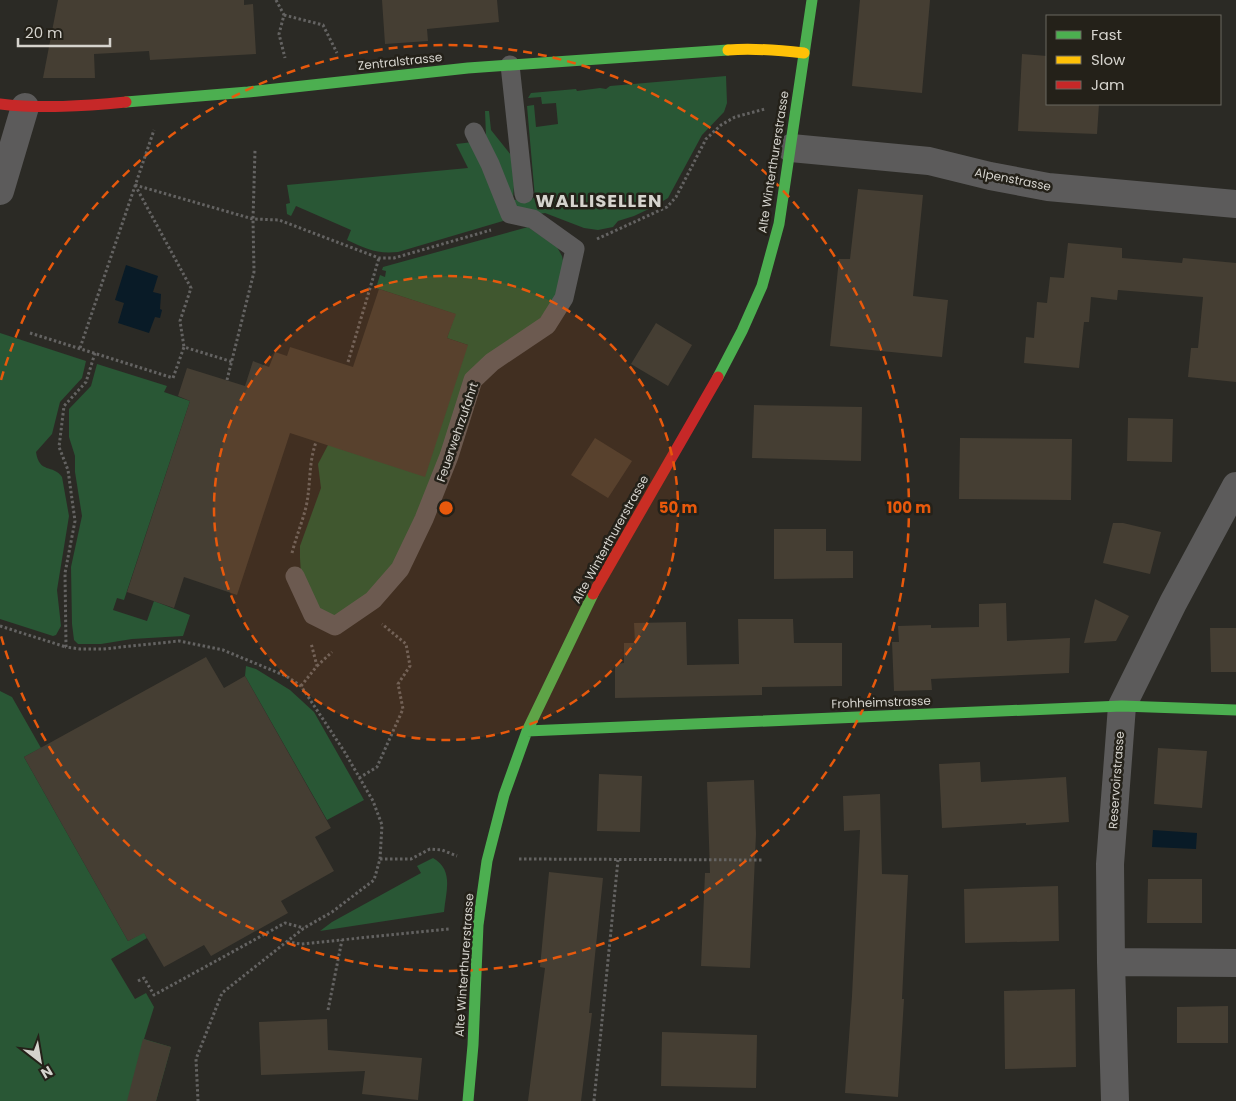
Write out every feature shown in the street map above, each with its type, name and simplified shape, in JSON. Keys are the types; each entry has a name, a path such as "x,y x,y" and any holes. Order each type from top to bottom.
{"street":[{"name":"Alte Winterthurerstrasse","path":"468,1101 473,1045 478,925 487,861 504,795 527,731 593,594 717,379 742,331 762,286 779,224 812,0"},
{"name":"Zentralstrasse","path":"13,106 74,107 248,92 468,68 751,48 774,49 804,54"},
{"path":"0,191 13,106"},
{"name":"Alpenstrasse","path":"791,148 929,161 990,176 1048,186 1236,204"},
{"name":"Reservoirstrasse","path":"1115,1101 1110,864 1122,706 1173,603 1235,489"},
{"name":"Frohheimstrasse","path":"527,731 1122,706 1236,710"},
{"path":"1111,962 1236,963"}],"lane":[{"path":"510,65 524,194"},
{"name":"Feuerwehrzufahrt","path":"296,576 313,615 335,626 373,600 400,569 424,520 449,456 473,380 492,362 547,325 564,298 575,249 532,219 510,214 490,164 474,132"}],"path":[{"path":"276,0 284,15 279,34 286,61"},
{"path":"284,15 323,25 339,57"},
{"path":"589,236 597,239 667,207 676,197 706,139 721,125 735,116 765,109"},
{"path":"80,348 155,127"},
{"path":"226,380 254,272 255,150"},
{"path":"135,185 253,218 280,220 379,258 394,258 532,219"},
{"path":"30,333 173,378 184,347 180,321 191,288 135,185"},
{"path":"594,248 597,239"},
{"path":"348,362 379,258"},
{"path":"184,347 232,362"},
{"path":"66,647 65,573 75,521 68,470 58,447 64,406 86,382 95,353"},
{"path":"359,778 377,767 403,709 398,684 410,666 406,644 378,621"},
{"path":"0,626 66,647 80,649 103,649 179,641 223,650 286,676 301,686 344,751 372,801 382,825 380,859 374,880 332,912 304,928 222,992 196,1059 198,1101"},
{"path":"317,666 337,647"},
{"path":"380,859 411,860 430,848 457,856"},
{"path":"519,860 764,860"},
{"path":"594,1101 618,860"},
{"path":"138,981 144,978 154,995 285,923 304,928"},
{"path":"287,942 301,944 455,929"},
{"path":"328,1010 342,940"}],"green space":[{"path":"726,76 727,103 724,112 702,135 668,198 634,216 618,221 613,227 598,230 584,228 545,213 503,221 398,252 383,252 366,248 347,240 351,230 296,206 291,216 287,214 286,204 290,203 287,185 468,168 456,144 482,141 486,136 485,111 489,111 491,130 511,155 514,185 513,200 535,198 527,106 534,105 536,127 558,124 556,103 542,104 541,97 528,98 531,93 576,89 577,91 606,89 610,86"},
{"path":"528,227 557,247 562,256 564,265 556,297 539,320 475,367 406,548 364,600 333,616 319,609 301,574 300,546 321,488 318,464 328,445 468,345 447,338 455,314 376,288 380,275 385,277 386,271 382,270 383,267"},
{"path":"0,333 86,361 82,378 60,402 52,434 36,452 43,466 55,471 62,477 69,516 57,590 61,626 56,635 53,636 0,619"},
{"path":"97,364 167,386 164,392 190,401 124,600 117,598 113,610 147,621 154,601 190,615 183,636 132,639 101,644 78,644 74,640 71,567 82,516 75,472 75,456 69,437 69,409 91,386"},
{"path":"246,666 256,669 290,690 314,712 364,800 327,820 245,676"},
{"path":"0,691 12,697 41,748 24,757 128,941 144,932 147,938 111,959 135,999 146,993 154,1007 144,1039 171,1047 156,1101 0,1101"},
{"path":"433,858 440,863 446,875 447,889 444,912 320,931 332,922 421,873 417,866"}],"water":[{"path":"126,265 158,276 153,292 161,294 160,309 162,310 160,318 155,317 149,333 118,323 124,303 115,300"},
{"path":"1153,830 1197,833 1196,849 1152,847"}],"building":[{"path":"58,0 244,0 244,5 253,4 256,54 150,60 149,51 94,54 95,78 43,78"},
{"path":"382,0 497,0 499,22 427,29 428,41 385,44"},
{"path":"860,0 930,0 922,93 852,86"},
{"path":"1022,54 1046,56 1046,105 1099,105 1097,134 1018,131"},
{"path":"858,189 923,195 913,296 948,300 942,357 830,346 839,259 850,259"},
{"path":"1068,243 1122,248 1122,258 1182,263 1183,258 1236,263 1236,382 1188,377 1191,348 1198,348 1203,297 1118,290 1117,300 1091,297 1089,322 1084,322 1079,368 1024,363 1026,337 1034,338 1037,302 1047,303 1050,277 1064,278"},
{"path":"379,289 456,314 447,338 468,345 425,477 290,433 237,595 184,577 174,608 127,592 190,401 178,396 187,368 245,386 253,361 269,367 275,352 287,356 290,347 353,367"},
{"path":"656,323 692,345 668,386 631,364"},
{"path":"754,405 862,407 861,461 752,458"},
{"path":"1128,418 1173,419 1172,462 1127,461"},
{"path":"595,438 632,461 608,498 571,475"},
{"path":"960,438 1072,439 1071,500 959,499"},
{"path":"1113,523 1123,523 1161,532 1150,574 1103,563"},
{"path":"774,529 826,529 826,551 853,551 853,578 774,579"},
{"path":"1095,599 1129,616 1116,641 1084,643"},
{"path":"1006,603 1007,641 1070,638 1069,673 931,679 932,690 894,691 892,642 899,642 898,626 931,625 931,628 979,627 979,604"},
{"path":"738,619 793,619 794,643 842,643 842,686 762,687 762,695 615,698 615,664 624,663 624,643 635,643 634,623 686,622 687,665 739,664"},
{"path":"1210,628 1236,628 1236,672 1211,672"},
{"path":"206,657 224,688 245,676 331,828 315,837 334,871 281,901 288,913 211,956 204,945 164,967 144,933 128,941 24,757"},
{"path":"1158,748 1207,751 1202,808 1154,804"},
{"path":"980,762 981,782 1066,777 1069,822 942,828 939,764"},
{"path":"599,774 642,776 640,832 597,831"},
{"path":"754,780 756,834 750,968 701,966 705,873 710,873 707,782"},
{"path":"880,794 882,874 908,875 902,999 904,999 898,1097 845,1093 860,830 844,831 843,796"},
{"path":"549,872 603,878 589,1013 592,1013 581,1101 528,1101 545,968 540,967"},
{"path":"1148,879 1202,879 1202,923 1147,923"},
{"path":"1058,886 1059,941 965,943 964,889"},
{"path":"1075,989 1076,1067 1005,1069 1004,991"},
{"path":"1228,1006 1228,1043 1177,1043 1177,1007"},
{"path":"327,1019 328,1050 422,1058 418,1100 362,1094 365,1071 261,1075 259,1022"},
{"path":"662,1032 757,1035 756,1088 661,1086"},
{"path":"143,1039 171,1047 156,1101 127,1101"}],"traffic: fast":[{"path":"718,377 742,331 762,286 779,224 812,0"},
{"path":"126,102 248,92 468,68 728,50"},
{"path":"468,1101 473,1045 478,925 487,861 504,795 527,731 593,594"},
{"path":"527,731 1122,706 1236,710"}],"traffic: slow":[{"path":"728,50 747,49 804,53"}],"traffic: jam":[{"path":"0,104 63,106 126,102"},
{"path":"593,594 718,377"}],"district":[{"name":"WALLISELLEN","path":"599,200"}]}
